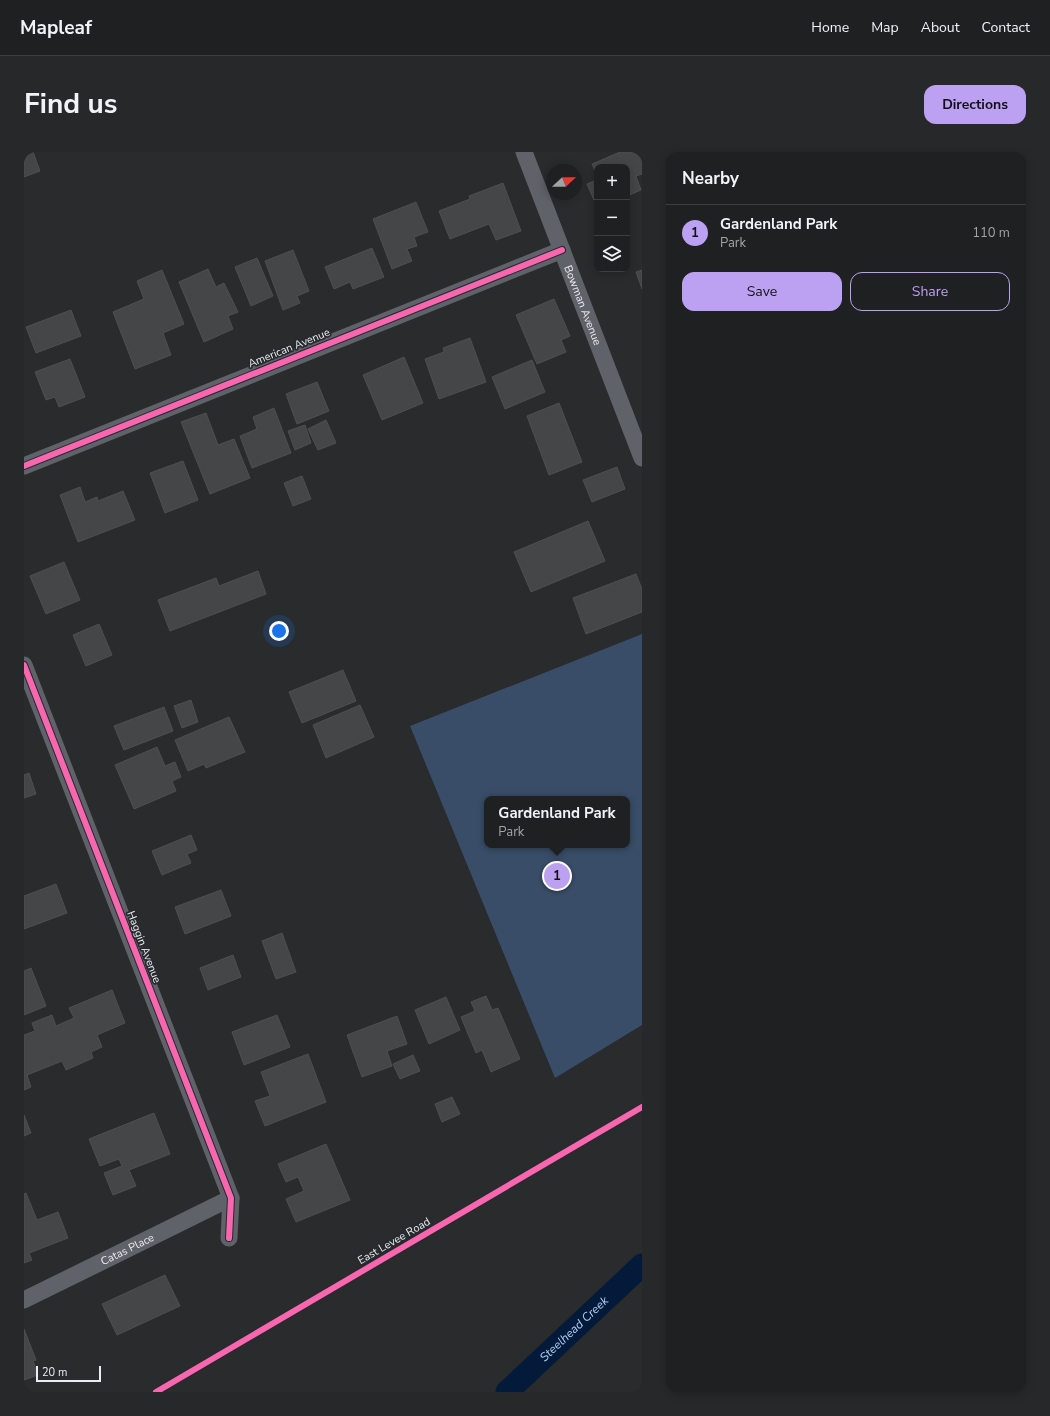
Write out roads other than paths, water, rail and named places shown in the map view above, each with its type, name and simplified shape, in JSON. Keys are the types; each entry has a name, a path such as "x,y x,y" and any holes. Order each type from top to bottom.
{"street":[{"name":"Bowman Avenue","path":"524,152 642,458"},
{"name":"American Avenue","path":"24,466 562,250"},
{"name":"Haggin Avenue","path":"24,665 231,1198 229,1238"},
{"name":"Catas Place","path":"24,1300 231,1198"}],"waterway":[{"name":"Steelhead Creek","path":"507,1392 642,1265"}],"place":[{"name":"Gardenland Park","path":"557,876"}]}
